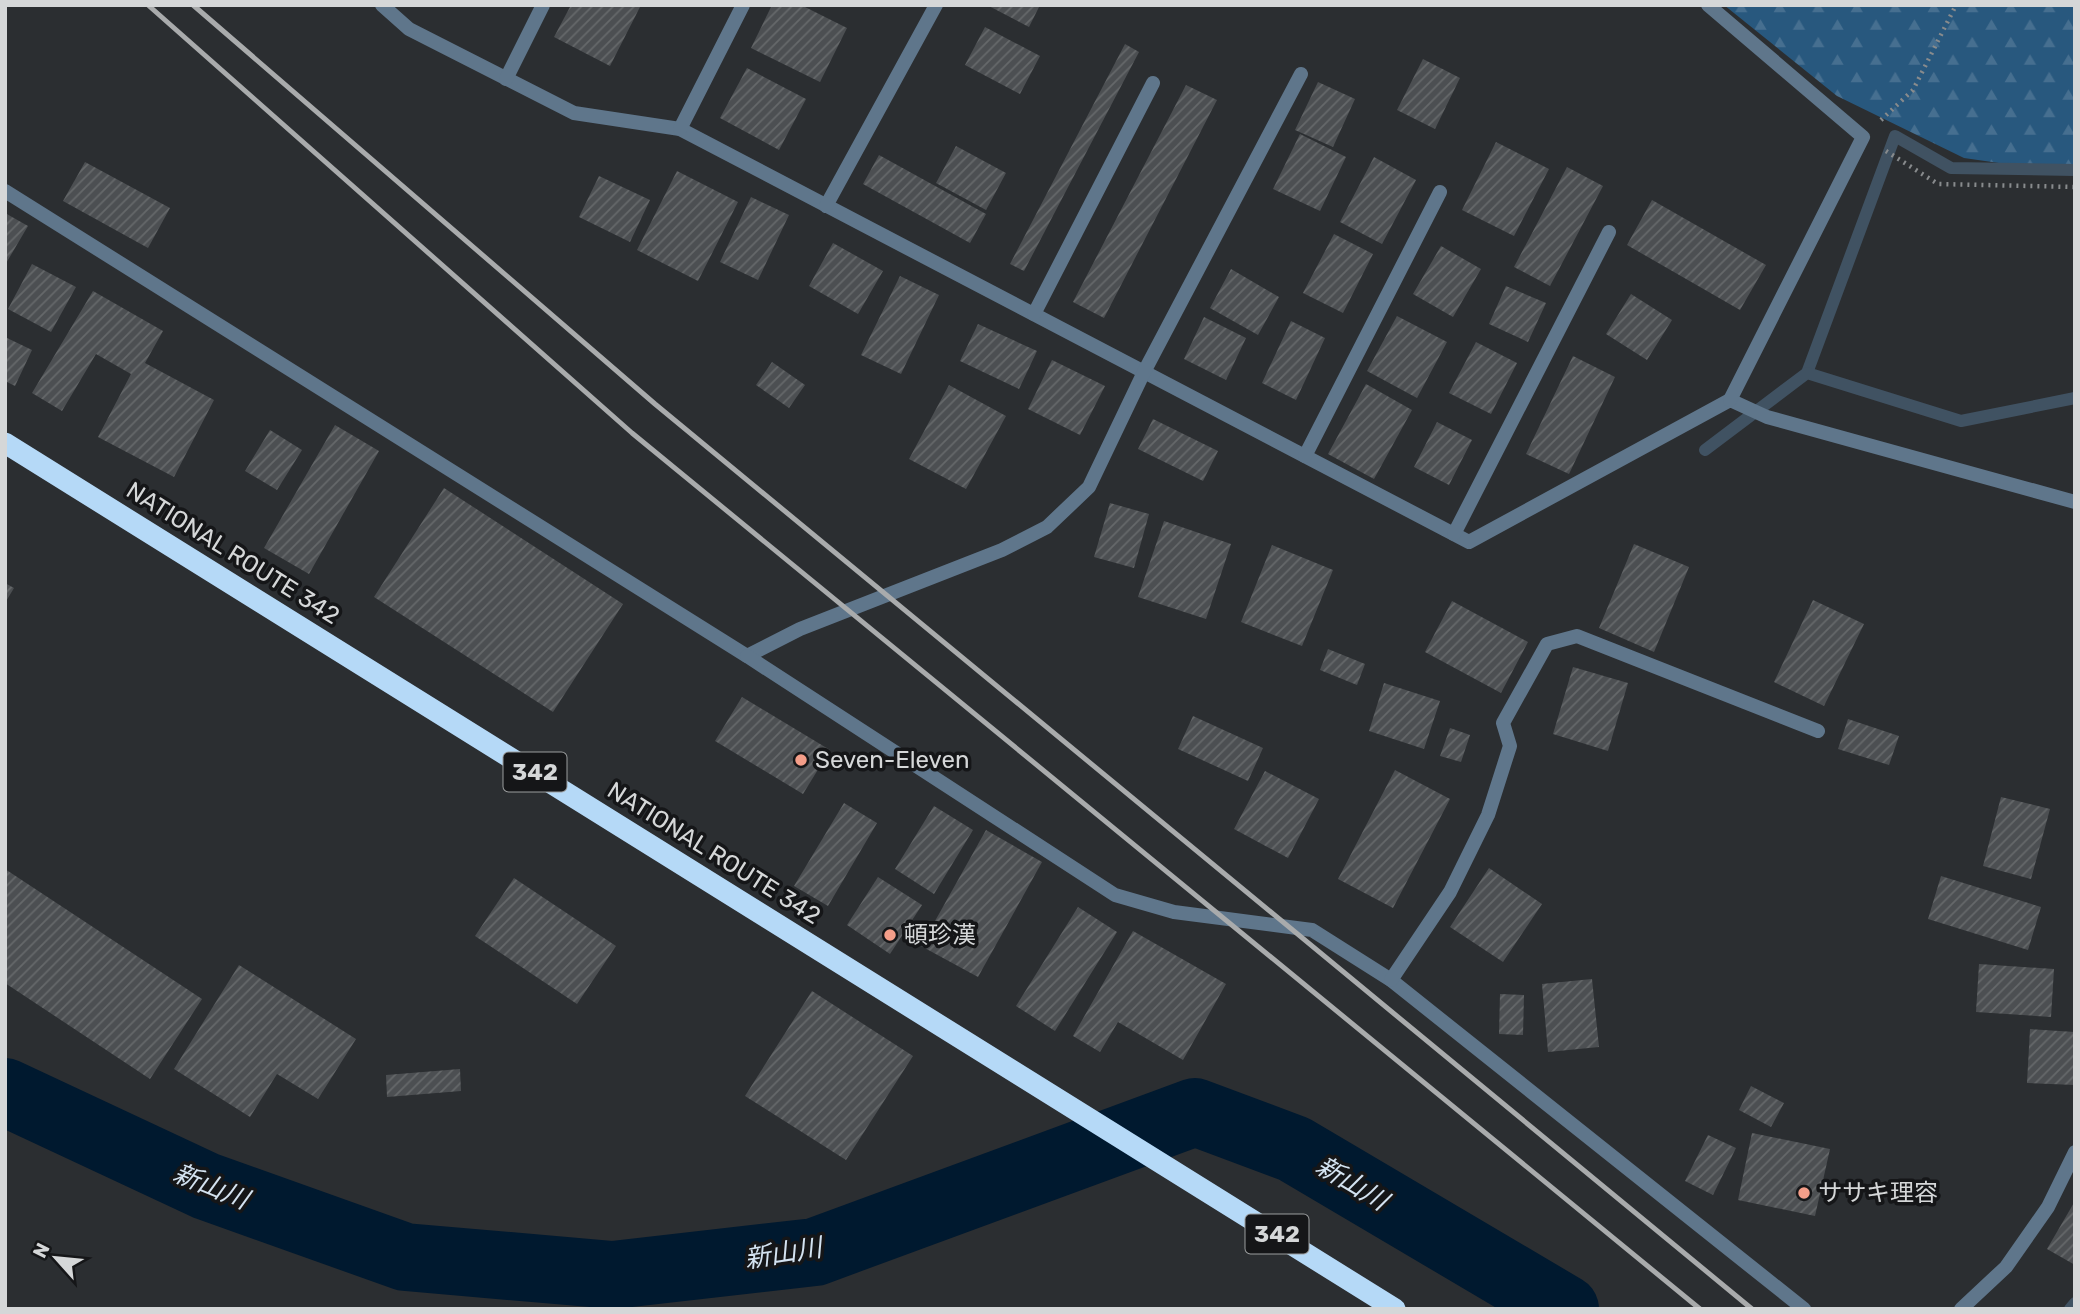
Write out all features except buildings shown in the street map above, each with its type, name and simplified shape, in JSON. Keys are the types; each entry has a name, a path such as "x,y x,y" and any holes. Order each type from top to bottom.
{"highway":[{"name":"NATIONAL ROUTE 342","path":"5,443 1395,1309"}],"street":[{"path":"383,5 409,29 574,113 680,129 1469,542 1730,400 1863,137 1708,5"},
{"path":"506,79 543,5"},
{"path":"680,129 743,5"},
{"path":"826,206 936,5"},
{"path":"747,656 812,624 1002,550 1047,527 1090,487 1144,372 1301,74"},
{"path":"1034,314 1153,83"},
{"path":"5,191 747,656 1115,895 1174,912 1312,930 1391,980 1804,1309"},
{"path":"1305,456 1440,192"},
{"path":"1454,534 1609,232"},
{"path":"1730,400 1767,417 2075,502"},
{"path":"1391,980 1450,892 1488,815 1510,746 1503,723 1547,644 1577,636 1818,731"},
{"path":"1961,1309 2006,1267 2048,1207 2075,1152"}],"path":[{"path":"1956,5 1913,90 1863,137 1938,184 2075,187"}],"green space":[{"path":"1724,5 2075,5 2075,174 1964,158 1837,96"}],"waterway":[{"path":"1807,373 1895,136 1951,168 2075,170"},
{"path":"1705,450 1807,373 1961,421 2075,398"},
{"name":"新山川","path":"5,1092 206,1186 405,1257 613,1275 815,1252 1195,1112 1294,1149 1565,1309"},
{"path":"2070,1309 2075,1303"}],"railway":[{"path":"148,5 632,433 1700,1309"},
{"path":"193,5 655,404 1752,1309"}],"place":[{"name":"Seven-Eleven","path":"801,760"},
{"name":"頓珍漢","path":"890,935"},
{"name":"ササキ理容","path":"1804,1193"}]}
